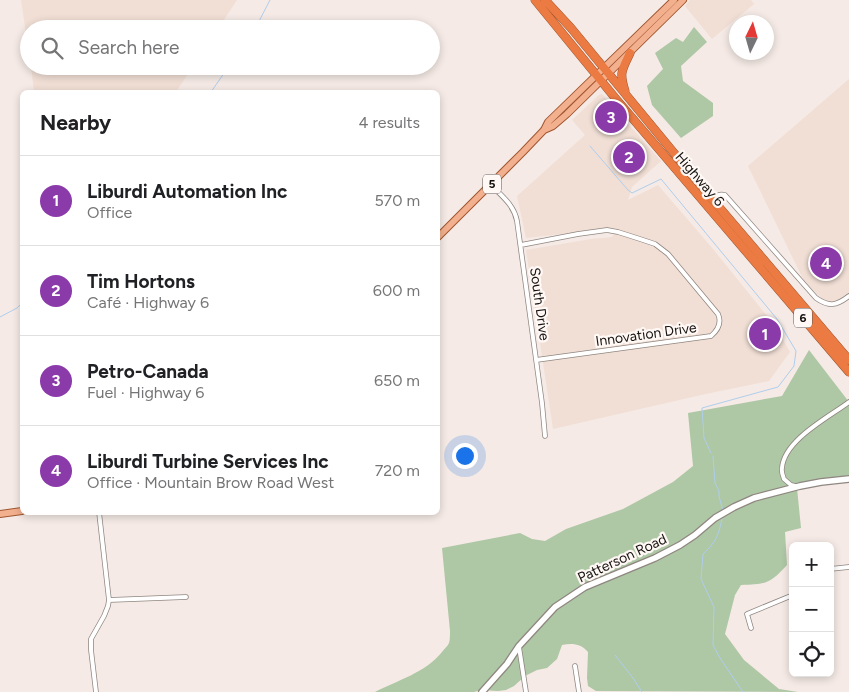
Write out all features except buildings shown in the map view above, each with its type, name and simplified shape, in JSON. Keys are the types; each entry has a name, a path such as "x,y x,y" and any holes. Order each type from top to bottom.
{"highway":[{"name":"Highway 6","path":"535,0 598,78 704,196 760,262 849,372"},
{"name":"Highway 6","path":"545,0 606,70 704,196 713,200 760,262 849,360"},
{"path":"626,95 621,74 630,53"}],"main road":[{"name":"5","path":"440,235 544,130 553,126 674,0"},
{"name":"5","path":"606,70 630,53 683,0"},
{"path":"0,514 20,511"}],"street":[{"name":"South Drive","path":"491,185 510,203 515,212 546,436"},
{"path":"713,200 720,194 725,195 816,298 823,303 831,305 841,302 849,296"},
{"name":"Innovation Drive","path":"521,246 594,231 608,230 655,244 668,254 719,317 719,326 711,336 536,360"},
{"path":"800,486 791,485 784,479 782,468 785,457 792,445 802,435 849,402"},
{"name":"Patterson Road","path":"482,692 507,664 519,646 555,607 586,587 655,558 680,545 696,535 715,518 754,498 800,486 849,479"},
{"path":"96,692 91,639 104,616 109,600 99,515"},
{"path":"834,569 849,567"},
{"path":"109,600 186,596"},
{"path":"751,628 747,614 789,597"},
{"path":"519,646 526,692"},
{"path":"575,666 579,692"}],"shaded area":[{"path":"21,0 237,0 224,20 24,20"},
{"path":"690,0 751,0 754,4 741,15 729,15 729,25 712,39 685,6"},
{"path":"32,75 187,75 177,90 34,90"},
{"path":"849,79 849,294 836,302 827,302 804,281 748,166"},
{"path":"602,94 661,161 632,187 628,200 658,185 775,326 790,352 769,381 553,429 526,250 612,237 616,228 526,238 517,196 585,135 572,120"}],"green space":[{"path":"694,27 707,42 681,66 683,81 713,103 713,116 681,138 652,105 647,86 663,69 655,53 676,38 683,42"},
{"path":"809,350 849,402 849,475 797,488 801,528 785,532 787,565 767,582 741,585 735,595 725,634 744,660 779,689 798,692 596,691 588,686 588,652 580,646 570,644 562,645 557,659 547,668 537,670 525,676 514,686 506,690 481,690 474,692 375,692 419,671 435,659 448,644 450,631 442,548 520,533 532,539 545,541 566,529 623,509 673,482 693,466 688,413 782,396"}],"waterway":[{"path":"260,20 270,0"},
{"path":"212,90 223,75"},
{"path":"590,146 632,193 661,179 777,319 796,351 794,366 778,387 702,408 704,438 711,453"},
{"path":"0,317 20,305"},
{"path":"713,456 715,483 719,491 723,511"},
{"path":"722,518 716,538 703,554 701,579 714,607 713,645 743,692"},
{"path":"615,655 642,692"}],"place":[{"name":"Petro-Canada","path":"611,117"},
{"name":"Tim Hortons","path":"629,157"},
{"name":"Liburdi Turbine Services Inc","path":"826,263"},
{"name":"Liburdi Automation Inc","path":"765,334"}]}
